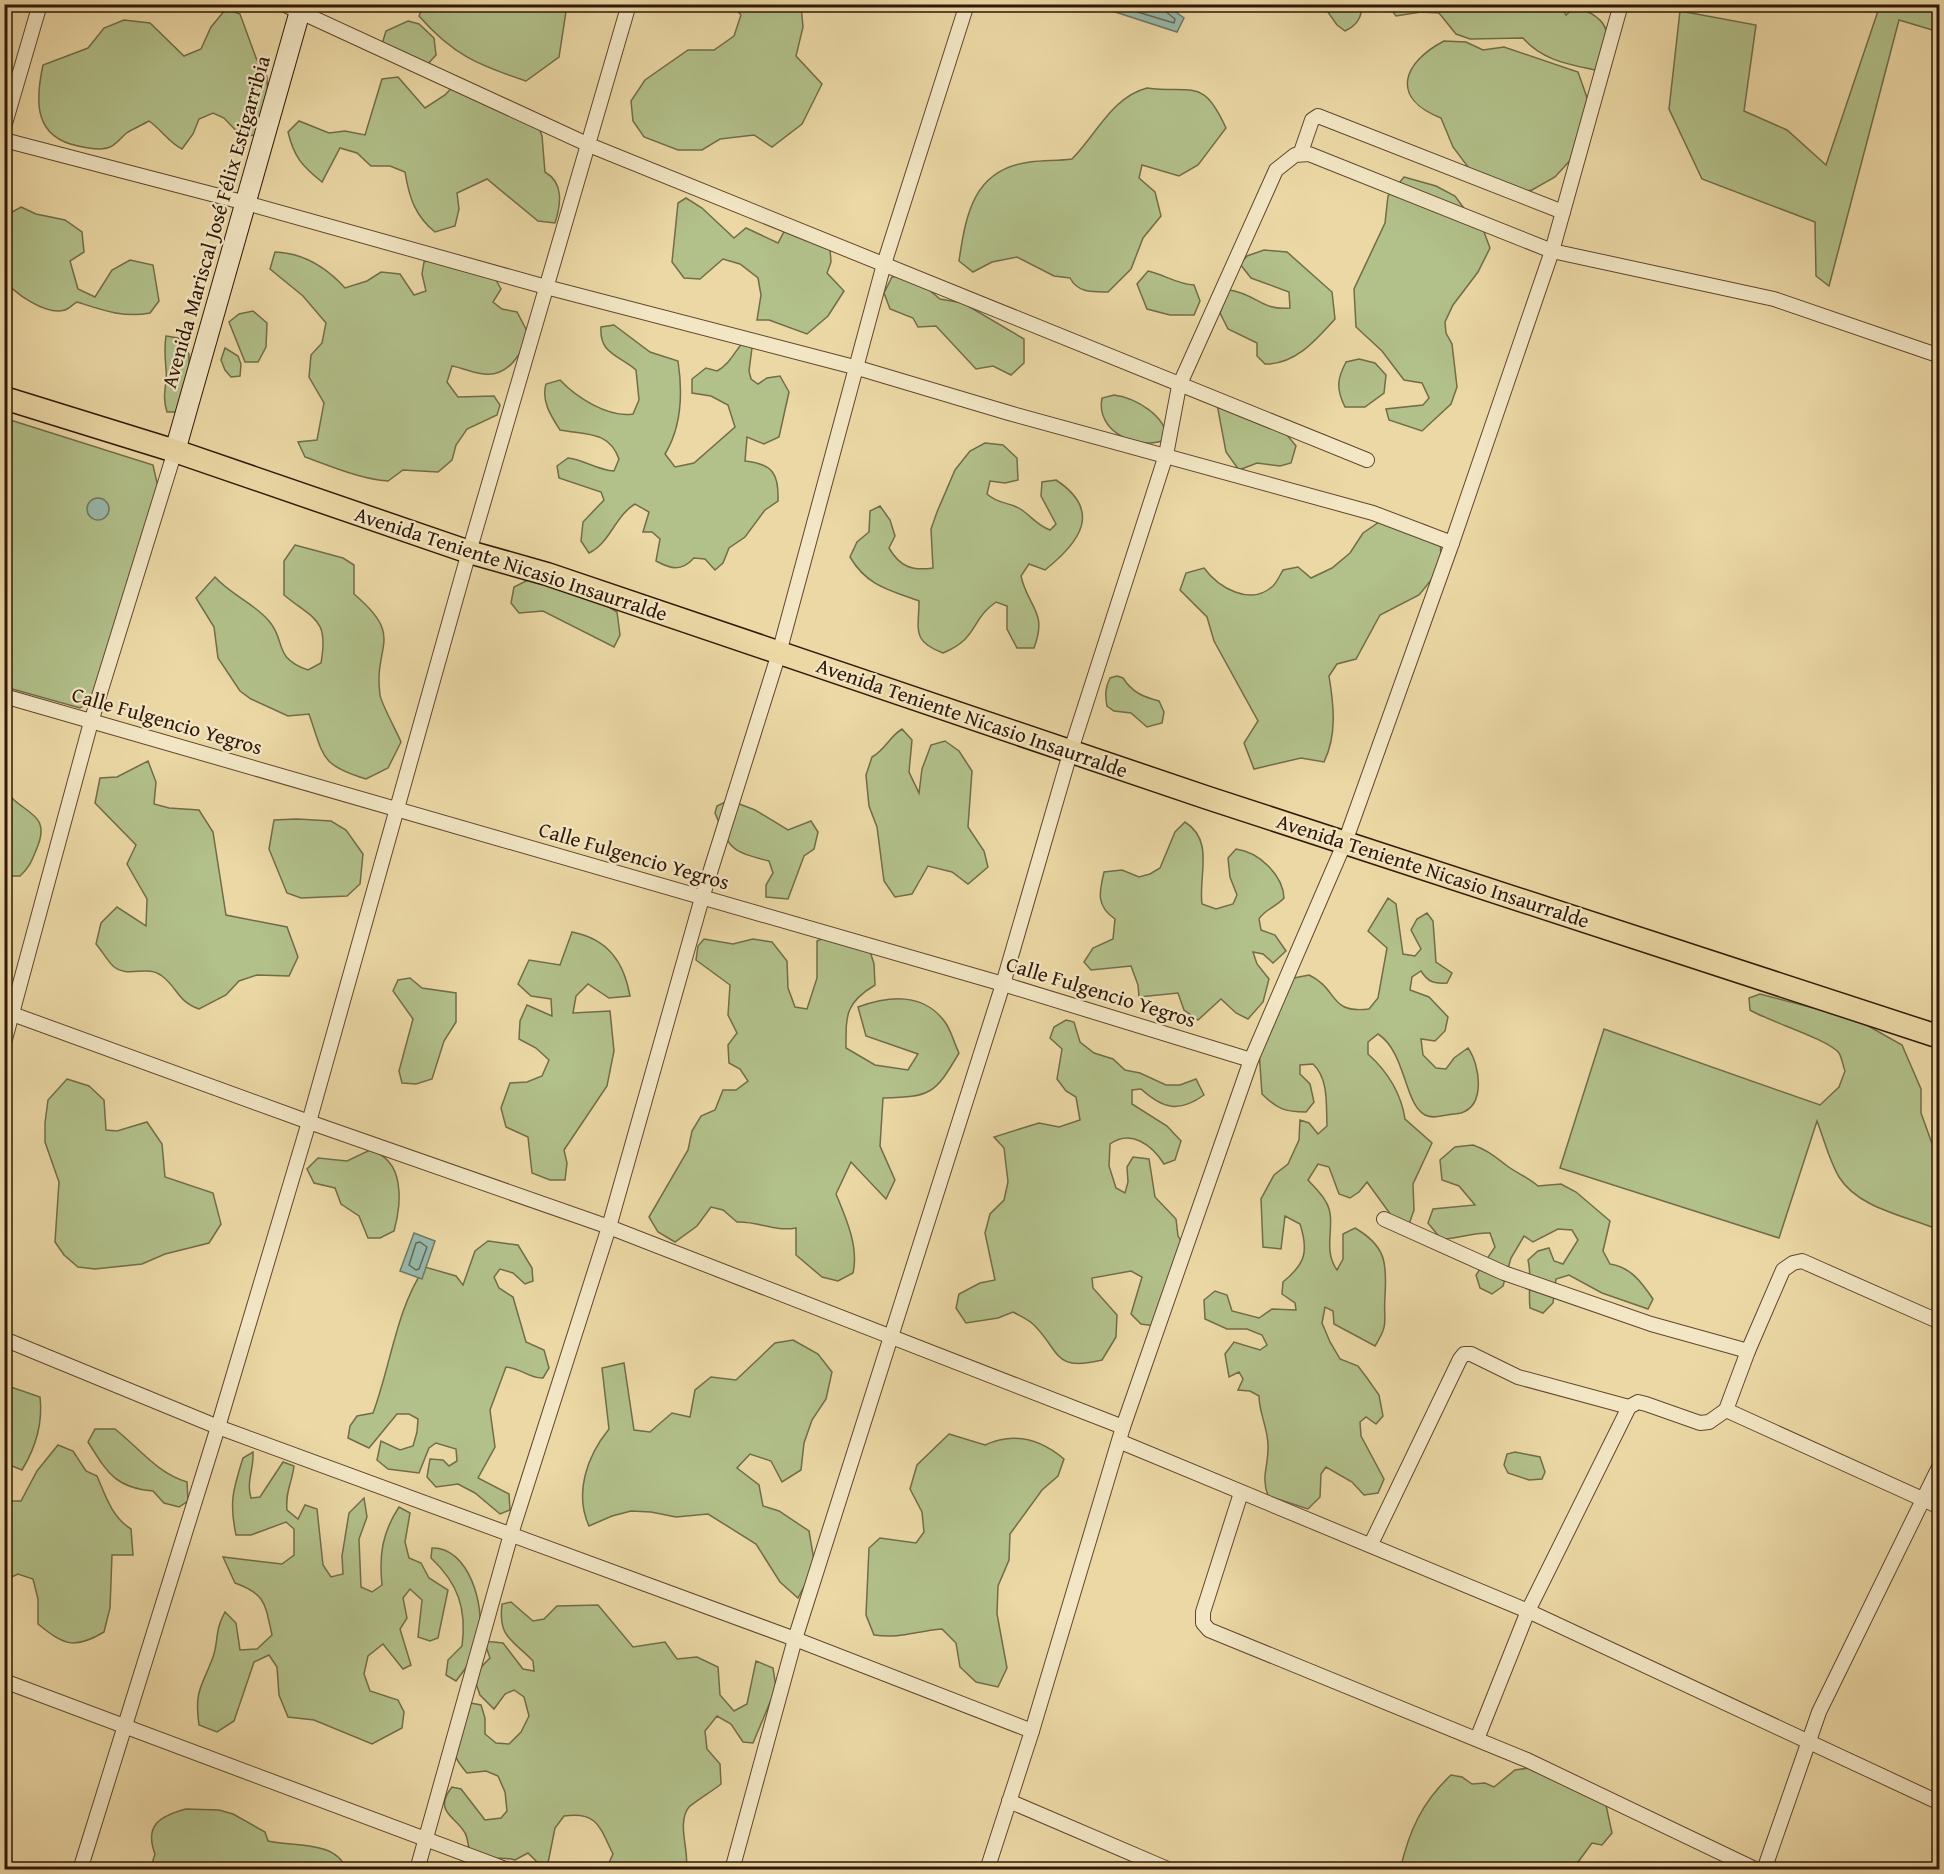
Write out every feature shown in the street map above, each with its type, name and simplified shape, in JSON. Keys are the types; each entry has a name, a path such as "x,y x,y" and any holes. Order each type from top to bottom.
{"main road":[{"name":"Avenida Mariscal José Félix Estigarribia","path":"175,451 246,203 294,7"},
{"name":"Avenida Teniente Nicasio Insaurralde","path":"4,398 175,451 469,552 547,574 1345,842 1940,1037"}],"street":[{"path":"4,126 40,4"},
{"path":"80,1869 218,1427 309,1122 469,552 629,4"},
{"path":"987,1869 1032,1731 1123,1427 1251,1060 1345,842 1452,543 1552,251 1621,4"},
{"path":"417,1869 511,1534 609,1227 702,898 779,653 858,368 884,264 966,5"},
{"path":"294,7 589,145 1179,386 1367,460"},
{"path":"732,1869 795,1639 1003,984 1071,750 1166,455 1179,386 1276,170 1301,152 1312,120 1318,116 1563,212"},
{"path":"4,140 246,203 546,287 858,368 1009,413 1373,513 1452,543"},
{"path":"1301,152 1552,251 1774,299 1940,356"},
{"path":"4,1043 9,1012 91,722 175,451"},
{"name":"Calle Fulgencio Yegros","path":"4,696 1003,984 1251,1060"},
{"path":"9,1012 309,1122 609,1227 1123,1427"},
{"path":"1384,1219 1504,1273 1651,1324 1748,1351"},
{"path":"1477,1739 1528,1611 1629,1407 1638,1402 1700,1423 1708,1422 1726,1410 1748,1351 1783,1270 1793,1263 1802,1261 1940,1322"},
{"path":"4,1339 218,1427 795,1639 1032,1731"},
{"path":"1371,1544 1464,1354 1471,1354 1518,1377 1629,1407"},
{"path":"1726,1410 1940,1507"},
{"path":"1120,1442 1371,1544 1528,1611 1940,1803"},
{"path":"1764,1869 1807,1743 1848,1650 1940,1465"},
{"path":"1241,1493 1203,1612 1203,1623 1209,1630 1477,1739 1586,1787 1757,1869"},
{"path":"4,1681 508,1869"},
{"path":"1009,1801 1170,1869"}],"green space":[{"path":"1387,4 1560,4 1566,15 1575,7 1597,17 1603,24 1607,39 1606,49 1595,70 1547,56 1523,38 1470,39 1456,34 1439,13 1421,12 1396,16"},
{"path":"424,5 567,5 559,57 526,81 494,70 467,57 431,29 419,16"},
{"path":"732,5 801,5 803,27 796,56 822,84 802,124 772,147 754,135 720,139 702,150 678,150 644,137 633,121 631,101 645,80 688,50 714,50 734,36 741,15"},
{"path":"1323,5 1361,5 1360,17 1352,27 1345,31 1337,25"},
{"path":"1880,5 1939,5 1939,32 1899,20 1829,286 1816,276 1815,222 1702,179 1669,109 1680,11 1756,25 1744,111 1787,130 1826,165"},
{"path":"226,9 240,14 256,58 267,77 268,105 260,133 243,138 224,118 213,113 199,119 193,134 182,149 149,121 128,132 113,146 99,149 82,147 64,141 53,135 45,126 39,105 43,65 88,48 104,28 124,20 150,23 184,56 201,49 211,27"},
{"path":"408,21 419,24 434,38 436,55 426,66 382,44 386,31"},
{"path":"1444,41 1466,42 1483,50 1504,47 1578,72 1591,109 1574,156 1555,177 1532,190 1518,193 1471,171 1453,147 1441,118 1414,101 1408,91 1411,70 1430,50"},
{"path":"398,77 425,108 445,95 458,81 535,117 542,136 545,172 558,188 559,209 555,223 538,221 487,179 457,193 459,209 455,226 435,232 422,219 414,205 405,172 390,166 371,166 357,153 340,148 322,182 309,171 296,155 288,132 299,121 329,133 345,131 365,135 382,79"},
{"path":"1147,88 1195,91 1203,95 1211,101 1226,128 1198,165 1179,176 1142,165 1139,178 1155,192 1161,216 1143,238 1131,269 1108,292 1091,292 1081,289 1070,278 1054,276 1017,257 992,262 973,272 959,261 970,210 985,184 996,174 1011,166 1030,162 1072,159 1114,108 1135,93"},
{"path":"1404,177 1436,186 1455,196 1466,211 1481,224 1490,248 1478,272 1453,305 1445,322 1446,333 1452,344 1457,387 1451,404 1422,431 1389,420 1386,409 1423,405 1429,398 1422,383 1404,380 1382,351 1356,327 1354,289 1385,223 1388,196"},
{"path":"686,198 702,208 734,238 746,228 778,243 785,230 830,249 831,262 827,273 844,291 828,316 807,334 769,320 757,320 761,295 758,278 740,264 723,259 700,279 684,278 672,262 678,203"},
{"path":"21,207 36,214 65,220 82,232 84,252 70,261 78,289 95,297 112,270 130,260 153,265 159,301 150,313 131,315 77,302 65,310 49,310 22,296 4,278 5,216"},
{"path":"1264,250 1287,252 1332,292 1335,319 1312,343 1295,356 1276,363 1265,364 1257,356 1257,343 1228,329 1220,313 1229,290 1246,295 1265,305 1290,308 1289,292 1251,278 1240,264 1247,256"},
{"path":"275,252 295,255 314,263 345,288 367,281 381,272 400,274 414,295 426,291 422,274 424,262 446,253 491,271 501,289 493,302 502,309 517,312 528,333 526,341 513,362 500,372 476,373 452,366 447,382 458,397 494,396 500,405 497,415 467,429 456,445 452,460 438,472 403,470 388,481 377,480 305,457 298,442 317,440 324,403 309,377 311,355 322,343 326,323 303,296 270,269"},
{"path":"1148,271 1194,285 1200,301 1194,315 1170,315 1147,309 1137,284"},
{"path":"905,275 922,284 940,299 963,303 1024,339 1024,363 1011,375 993,366 976,369 936,326 918,327 913,318 890,309 884,293 892,277"},
{"path":"253,311 267,323 266,347 258,362 245,362 229,322 239,314"},
{"path":"614,325 650,352 678,361 680,409 675,432 665,454 675,467 694,463 735,427 728,405 711,396 692,393 692,379 706,368 717,371 722,368 746,339 753,340 749,371 751,379 758,384 767,378 780,376 789,392 779,437 764,444 747,437 745,461 762,465 772,472 777,484 778,501 765,510 745,537 729,548 723,563 715,570 705,559 694,558 685,566 676,568 656,561 660,539 652,532 643,532 649,512 635,504 622,515 596,549 589,553 581,541 583,522 604,500 601,492 559,478 557,466 568,458 614,471 619,459 615,450 603,439 588,434 560,430 548,408 545,390 546,384 560,380 593,405 613,413 633,414 639,400 636,370 611,353 603,343 601,336 601,327"},
{"path":"166,336 178,338 189,354 189,378 180,412 167,412 165,405"},
{"path":"225,348 238,356 241,364 240,376 231,377 225,370 221,360"},
{"path":"1359,359 1375,363 1386,375 1384,393 1365,407 1345,407 1339,389 1341,374 1346,362"},
{"path":"1114,395 1131,400 1148,409 1161,422 1167,439 1144,443 1132,441 1112,429 1105,421 1102,398"},
{"path":"1216,399 1241,402 1262,411 1271,418 1296,446 1291,463 1280,466 1257,463 1239,470 1226,452"},
{"path":"4,418 153,465 160,496 94,700 80,708 5,687"},
{"path":"985,443 1003,445 1017,458 1018,480 1005,483 990,481 987,494 996,500 1018,507 1038,524 1050,530 1056,524 1041,496 1042,482 1056,480 1079,503 1082,515 1081,526 1068,548 1045,570 1029,564 1021,576 1038,617 1038,636 1034,648 1017,648 1007,629 1007,606 996,602 982,615 963,641 943,653 933,649 921,639 918,627 919,601 871,581 850,557 857,542 869,532 870,511 880,506 890,520 895,536 889,548 898,560 913,568 933,568 931,529 937,512 955,470 970,451"},
{"path":"1388,516 1425,525 1440,532 1441,561 1432,579 1419,595 1380,615 1356,659 1337,664 1329,676 1333,731 1324,762 1301,758 1254,769 1244,743 1258,721 1214,641 1207,617 1180,590 1186,573 1204,568 1226,588 1245,595 1254,595 1273,586 1283,570 1298,567 1311,578 1332,568 1350,553 1363,533"},
{"path":"295,545 343,558 354,565 354,594 370,609 379,621 383,632 384,642 379,678 380,695 401,742 388,768 366,779 332,764 321,750 309,714 288,716 251,699 240,691 218,658 214,627 196,598 215,577 269,621 289,660 308,670 321,663 323,637 317,622 284,595 284,561"},
{"path":"528,580 598,600 617,612 620,635 614,647 543,611 519,613 511,603 514,587"},
{"path":"1117,676 1123,678 1138,693 1159,701 1164,712 1162,723 1147,727 1131,713 1114,711 1107,706 1107,685 1110,678"},
{"path":"902,729 912,740 909,772 919,793 922,769 931,745 945,741 959,751 972,771 968,827 984,851 988,867 968,884 952,872 928,866 912,894 895,897 884,881 877,827 869,806 866,775 872,757"},
{"path":"148,761 156,782 154,804 169,808 199,810 213,832 226,915 287,927 298,957 289,976 257,975 239,981 226,995 199,1009 186,1002 162,976 156,973 119,970 111,964 96,944 101,923 117,907 146,926 147,899 127,864 136,845 95,803 100,778 117,777"},
{"path":"5,781 12,797 40,823 41,830 37,848 26,870 20,876 5,876"},
{"path":"729,800 755,810 788,830 811,821 818,832 814,849 804,856 788,899 766,897 766,885 773,873 769,861 738,851 728,841 715,813 717,806"},
{"path":"274,820 331,821 346,830 363,854 360,884 347,896 301,898 287,893 269,849"},
{"path":"1185,822 1200,839 1203,849 1202,904 1216,909 1233,904 1237,895 1230,877 1228,858 1236,849 1261,860 1274,873 1283,889 1284,898 1259,919 1261,930 1275,935 1286,951 1273,963 1263,954 1253,952 1257,964 1269,979 1263,1002 1248,1019 1236,1013 1221,999 1198,1020 1184,1010 1178,993 1139,997 1138,985 1131,966 1091,970 1084,962 1093,948 1113,939 1115,919 1105,909 1100,898 1104,872 1122,870 1139,877 1160,868 1175,832"},
{"path":"1388,898 1396,904 1403,954 1415,956 1421,949 1411,930 1417,919 1427,913 1433,921 1436,962 1452,973 1447,983 1432,982 1421,971 1412,977 1410,990 1429,997 1448,1017 1445,1031 1435,1041 1421,1039 1423,1055 1436,1068 1446,1069 1454,1058 1468,1048 1478,1074 1477,1093 1469,1109 1461,1113 1436,1117 1425,1115 1413,1100 1394,1053 1378,1034 1368,1042 1368,1054 1382,1068 1392,1084 1400,1100 1405,1119 1432,1143 1413,1184 1414,1210 1406,1233 1391,1228 1391,1215 1367,1182 1350,1198 1339,1194 1329,1167 1318,1164 1308,1180 1322,1196 1329,1210 1331,1218 1330,1253 1337,1270 1343,1259 1343,1234 1355,1228 1379,1249 1385,1265 1386,1284 1385,1322 1375,1346 1334,1324 1333,1311 1325,1307 1322,1323 1340,1359 1358,1366 1379,1395 1383,1416 1376,1424 1366,1417 1360,1422 1361,1436 1384,1479 1378,1493 1364,1495 1352,1482 1326,1467 1321,1474 1320,1497 1308,1509 1268,1496 1265,1477 1268,1441 1259,1396 1250,1391 1238,1390 1243,1379 1239,1372 1229,1377 1225,1354 1234,1342 1260,1350 1267,1345 1262,1335 1247,1329 1227,1329 1205,1319 1204,1300 1215,1291 1227,1295 1232,1311 1259,1318 1272,1309 1296,1310 1295,1303 1282,1294 1283,1282 1296,1269 1303,1257 1304,1242 1300,1224 1285,1216 1281,1249 1263,1247 1261,1199 1274,1175 1288,1164 1299,1140 1300,1120 1309,1123 1318,1134 1327,1126 1326,1093 1322,1077 1313,1064 1300,1065 1300,1074 1310,1084 1314,1102 1306,1112 1287,1110 1272,1103 1262,1094 1259,1051 1268,1039 1274,1015 1289,979 1309,975 1319,981 1340,1004 1347,1008 1369,1009 1378,998 1387,948 1368,931"},
{"path":"572,932 585,935 605,946 619,963 630,996 609,998 588,984 576,996 573,1013 610,1011 614,1051 607,1086 564,1150 567,1163 565,1180 550,1180 532,1173 528,1137 506,1127 501,1108 510,1083 527,1082 542,1076 549,1060 536,1048 519,1039 520,1021 527,1005 552,1016 551,999 531,996 518,984 529,960 560,965"},
{"path":"834,933 868,945 874,964 875,985 858,998 849,1011 846,1048 875,1065 908,1070 918,1054 866,1036 858,1007 882,1000 905,999 926,1005 936,1012 947,1025 959,1053 944,1077 930,1090 912,1096 883,1098 880,1146 895,1180 886,1199 851,1162 836,1194 853,1243 853,1273 838,1281 822,1277 796,1255 796,1228 781,1229 737,1222 723,1210 711,1207 697,1226 675,1242 658,1232 649,1217 688,1150 692,1131 701,1116 715,1110 723,1090 736,1090 748,1081 740,1069 729,1063 728,1045 737,1033 728,1015 730,985 696,960 698,946 704,939 733,944 753,939 772,942 787,961 788,988 795,1007 807,1009 817,978 817,941"},
{"path":"410,978 422,988 456,993 456,1022 444,1041 432,1079 416,1084 402,1083 399,1071 413,1019 393,991 398,980"},
{"path":"1760,994 1856,1019 1902,1045 1921,1089 1921,1113 1934,1149 1939,1151 1939,1230 1871,1204 1848,1188 1835,1170 1817,1121 1779,1238 1560,1168 1604,1029 1820,1105 1839,1087 1845,1071 1839,1053 1811,1036 1750,1010 1749,998"},
{"path":"1066,1020 1074,1022 1080,1042 1094,1053 1113,1059 1125,1070 1140,1073 1166,1085 1180,1085 1196,1079 1204,1095 1187,1104 1171,1106 1157,1101 1141,1089 1132,1090 1132,1104 1167,1126 1181,1141 1175,1160 1164,1164 1147,1145 1140,1141 1126,1138 1110,1144 1109,1166 1116,1188 1125,1193 1128,1182 1127,1167 1133,1157 1149,1159 1155,1197 1176,1219 1178,1236 1187,1250 1156,1326 1141,1324 1131,1314 1142,1277 1131,1271 1092,1278 1093,1288 1117,1315 1116,1337 1102,1360 1086,1363 1074,1363 1060,1357 1034,1325 1013,1312 998,1318 966,1323 956,1308 959,1294 980,1283 995,1280 985,1233 990,1214 1004,1200 1008,1182 1004,1148 994,1137 1039,1123 1059,1127 1080,1120 1076,1097 1066,1091 1057,1079 1062,1049 1050,1038 1054,1027"},
{"path":"67,1079 89,1086 104,1100 106,1130 117,1131 147,1122 162,1144 165,1177 213,1193 221,1224 209,1243 165,1254 142,1264 95,1269 78,1267 64,1255 55,1242 59,1182 45,1142 45,1123 48,1100"},
{"path":"1473,1145 1538,1186 1561,1184 1576,1192 1610,1221 1603,1251 1610,1264 1624,1268 1645,1287 1653,1299 1648,1309 1602,1293 1569,1275 1556,1279 1553,1303 1543,1313 1530,1308 1528,1260 1538,1251 1549,1248 1554,1261 1563,1264 1578,1240 1572,1230 1558,1229 1533,1242 1524,1236 1511,1258 1503,1286 1492,1294 1480,1288 1476,1275 1495,1247 1490,1233 1441,1239 1428,1223 1433,1209 1475,1205 1459,1186 1442,1180 1440,1160 1455,1147"},
{"path":"370,1150 381,1155 390,1163 398,1183 399,1208 394,1231 380,1238 368,1238 359,1216 341,1204 335,1188 314,1183 307,1169 318,1158 347,1161"},
{"path":"488,1241 518,1245 532,1268 533,1281 525,1284 513,1273 500,1269 494,1277 499,1288 513,1297 526,1342 544,1350 549,1368 543,1378 506,1367 490,1410 495,1447 478,1478 509,1494 510,1510 500,1514 475,1493 458,1484 436,1487 427,1477 430,1459 443,1460 449,1466 457,1461 456,1449 436,1443 429,1448 419,1473 388,1469 377,1460 381,1441 400,1450 413,1446 418,1419 409,1414 397,1414 369,1448 348,1438 350,1426 357,1416 373,1413 407,1301 425,1267 456,1276 463,1285 475,1251"},
{"path":"793,1340 818,1354 832,1372 826,1399 812,1420 804,1443 801,1470 782,1482 771,1461 750,1454 737,1468 759,1485 763,1506 779,1511 809,1531 815,1566 798,1598 780,1582 756,1544 708,1514 676,1517 631,1511 589,1526 583,1501 585,1475 594,1451 609,1429 602,1368 624,1363 634,1430 650,1432 672,1413 690,1417 695,1390 711,1377 736,1380 775,1343"},
{"path":"5,1385 40,1397 37,1435 22,1470 5,1463"},
{"path":"95,1429 115,1429 166,1473 187,1482 188,1501 179,1507 164,1503 153,1491 129,1486 113,1477 88,1442"},
{"path":"949,1434 985,1445 1016,1438 1036,1442 1064,1459 1058,1476 1042,1490 1010,1534 1009,1560 998,1586 997,1614 1007,1668 998,1687 976,1682 960,1667 956,1643 942,1629 900,1635 874,1635 866,1615 869,1548 880,1538 916,1543 924,1532 922,1512 910,1489 917,1465"},
{"path":"58,1445 73,1451 86,1471 97,1476 114,1512 131,1529 133,1555 112,1555 110,1608 104,1632 77,1643 62,1641 38,1624 38,1599 33,1579 18,1574 5,1580 5,1495 11,1501 21,1501 37,1471"},
{"path":"253,1452 249,1486 251,1498 260,1497 283,1462 294,1466 287,1498 287,1510 298,1519 305,1505 317,1509 323,1565 331,1577 343,1574 342,1556 349,1513 364,1498 367,1517 359,1539 361,1587 372,1592 382,1585 383,1544 399,1507 410,1513 405,1542 409,1558 421,1563 429,1578 448,1590 438,1638 430,1641 418,1637 422,1600 410,1589 403,1598 407,1618 400,1629 411,1665 403,1669 383,1644 368,1656 364,1674 370,1691 398,1700 404,1712 402,1728 372,1744 314,1720 288,1717 279,1695 277,1667 269,1655 254,1662 234,1721 217,1732 199,1725 198,1696 213,1657 219,1625 225,1612 236,1623 240,1650 257,1649 272,1635 263,1602 253,1591 235,1583 223,1557 282,1564 294,1555 294,1529 286,1522 251,1535 236,1535 233,1514 235,1488 243,1458"},
{"path":"1515,1452 1540,1457 1545,1472 1542,1479 1529,1480 1508,1473 1504,1465 1507,1454"},
{"path":"432,1548 445,1550 456,1557 465,1567 477,1595 479,1636 467,1666 456,1681 446,1675 448,1660 462,1646 462,1608 448,1577 431,1558"},
{"path":"511,1602 533,1621 544,1619 557,1606 598,1605 633,1647 665,1642 677,1659 697,1657 718,1667 720,1695 734,1711 747,1704 756,1661 773,1668 776,1688 753,1743 743,1742 731,1724 717,1716 705,1731 707,1749 720,1764 721,1784 689,1807 685,1814 683,1829 686,1869 606,1869 613,1854 601,1829 591,1819 575,1815 564,1816 555,1828 548,1863 537,1862 528,1853 515,1860 488,1859 470,1852 465,1833 445,1808 446,1795 452,1787 461,1789 485,1820 501,1818 507,1811 505,1792 498,1776 486,1771 467,1773 456,1757 459,1739 471,1703 481,1705 485,1718 485,1734 496,1743 509,1744 521,1732 529,1716 524,1697 514,1690 505,1694 494,1709 480,1695 473,1675 490,1658 484,1641 503,1643 523,1669 534,1671 533,1661 508,1637 502,1624 502,1604"},
{"path":"1542,1766 1603,1791 1612,1833 1602,1845 1592,1843 1578,1862 1555,1870 1400,1870 1418,1818 1432,1796 1451,1775 1462,1777 1472,1784 1485,1783 1494,1787 1515,1770"},
{"path":"186,1809 219,1810 233,1814 265,1832 268,1841 323,1849 333,1853 346,1869 139,1869 151,1867 155,1854 152,1836 157,1823 169,1815"}],"water":[{"path":"1099,5 1166,5 1184,18 1177,32"},
{"path":"98,498 106,501 109,509 106,517 98,520 90,517 87,509 90,501"},
{"path":"414,1233 435,1241 422,1279 400,1271"}]}
